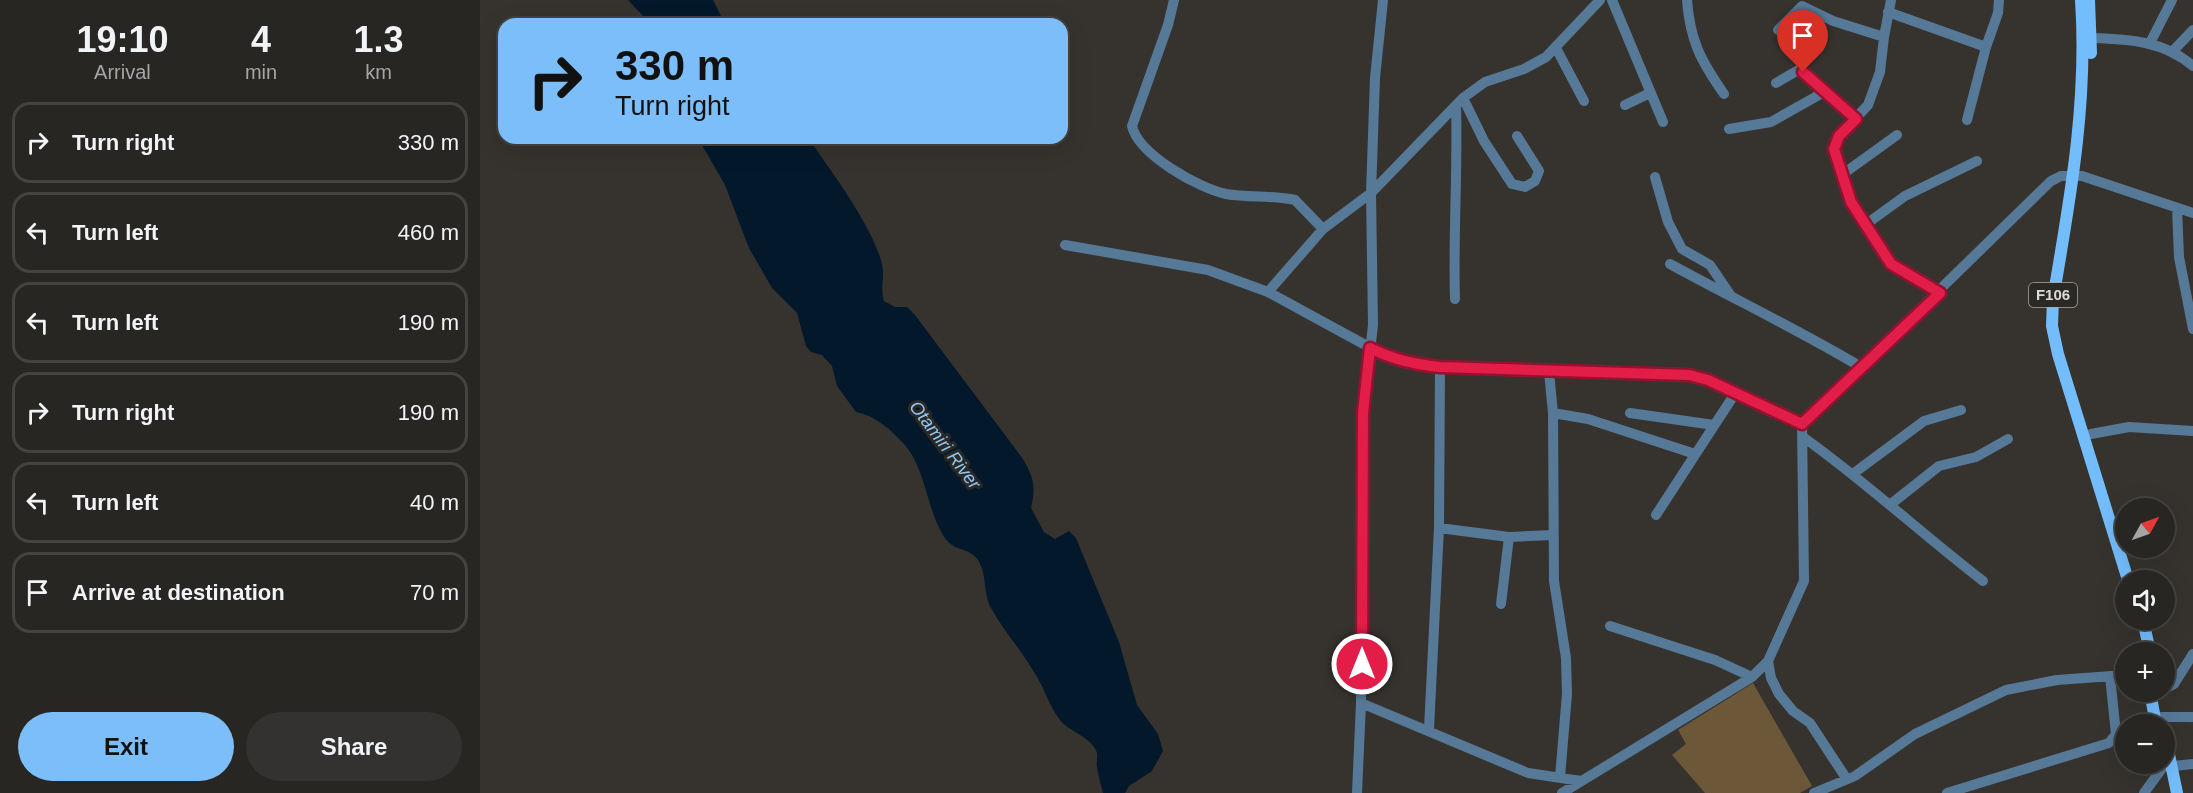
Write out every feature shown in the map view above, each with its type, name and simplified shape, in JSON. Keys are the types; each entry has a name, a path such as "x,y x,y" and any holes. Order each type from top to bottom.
{"main road":[{"name":"F106","path":"2080,0 2084,61 2078,175 2053,299 2052,326 2058,354 2125,570"},
{"name":"F106","path":"2089,0 2092,38 2078,175 2060,299 2060,325 2065,352 2115,509"},
{"path":"2167,774 2169,793"},
{"path":"2170,774 2177,793"}],"street":[{"path":"1174,0 1168,25 1131,126 1134,138 1144,149 1195,182 1223,193 1295,200 1323,229"},
{"path":"1357,793 1361,703 1363,413 1373,325 1371,194 1375,78 1383,0"},
{"path":"1268,292 1323,229 1371,194 1459,101 1485,82 1535,63 1556,48 1600,0"},
{"path":"1612,0 1664,122"},
{"path":"1687,0 1692,38 1706,68 1724,94"},
{"path":"1891,0 1876,84 1868,105 1835,143 1834,149 1843,174 1846,192 1891,264 1940,293"},
{"path":"1967,120 1986,47 1998,13 1999,0"},
{"path":"2150,43 2172,0"},
{"path":"1778,30 1798,3 1833,21 1884,38"},
{"path":"1888,12 1986,47"},
{"path":"2172,52 2193,30"},
{"path":"2092,38 2126,39 2150,43 2172,52 2193,66"},
{"path":"1556,48 1584,100"},
{"path":"1776,83 1800,69 1856,119"},
{"path":"1729,129 1771,122 1826,91"},
{"path":"1625,105 1650,93"},
{"path":"1459,101 1512,184 1525,187 1534,181 1539,171 1517,136"},
{"path":"1455,299 1453,244 1459,101"},
{"path":"1843,174 1897,135"},
{"path":"1865,225 1905,196 1977,161"},
{"path":"1802,424 1940,293 2051,181 2061,176 2078,175 2193,213"},
{"path":"1655,177 1668,222 1682,249 1710,265 1731,296"},
{"path":"2177,207 2181,272 2193,329"},
{"path":"1065,245 1208,270 1268,292 1391,359 1408,364 1549,372 1689,375 1736,392 1802,424"},
{"path":"1670,264 1755,311 1802,331 1861,367"},
{"path":"2181,272 2193,275"},
{"path":"1428,729 1439,528 1440,367"},
{"path":"1549,372 1553,413 1554,581 1566,658 1567,694 1560,777"},
{"path":"1656,515 1736,392"},
{"path":"1854,473 1924,421 1961,410"},
{"path":"1553,413 1588,419 1695,454"},
{"path":"1630,413 1714,425"},
{"path":"1562,793 1752,677 1768,661 1804,581 1802,424"},
{"path":"2091,434 2129,427 2193,431"},
{"path":"1803,437 1854,473 1933,542 1983,581"},
{"path":"1890,504 1939,466 1976,457 2008,439"},
{"path":"1439,528 1509,537 1553,535"},
{"path":"1501,603 1509,537"},
{"path":"1610,626 1715,660 1752,677"},
{"path":"2175,682 2193,654"},
{"path":"1768,661 1771,678 1779,694 1793,711 1810,723 1846,778"},
{"path":"1947,793 2109,743 2116,734 2110,676"},
{"path":"1814,793 1846,778 1855,777 1915,735 1999,693 2057,680 2115,676"},
{"path":"1361,703 1428,729 1528,773 1581,782"},
{"path":"2175,721 2193,717"},
{"path":"2175,765 2193,764"},
{"path":"2144,793 2159,774"}],"shaded area":[{"path":"1753,683 1812,786 1800,793 1705,793 1672,755 1686,744 1678,730"}],"water":[{"path":"628,0 713,0 722,18 645,18"},
{"name":"Otamiri River","path":"701,144 812,144 870,233 882,264 884,301 895,307 907,307 915,315 1023,459 1033,482 1031,508 1044,532 1055,539 1069,531 1076,538 1119,642 1137,705 1158,734 1163,751 1152,771 1129,786 1125,793 1103,793 1094,747 1056,715 1034,672 991,608 983,571 978,560 970,553 951,545 943,535 937,524 922,476 904,444 882,424 856,412 837,386 832,366 822,355 811,352 806,346 797,313 772,288 749,248 725,185"}],"route":[{"path":"1362,664 1363,413 1370,348 1391,359 1408,364 1440,367 1689,375 1708,380 1802,424 1940,293 1891,264 1851,202 1834,149 1839,136 1856,119 1803,72"}]}
